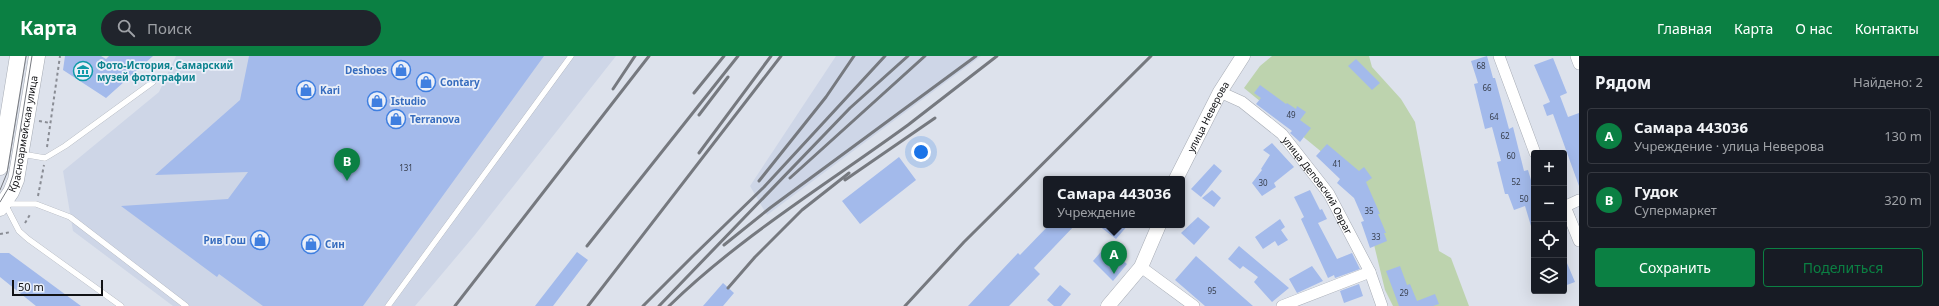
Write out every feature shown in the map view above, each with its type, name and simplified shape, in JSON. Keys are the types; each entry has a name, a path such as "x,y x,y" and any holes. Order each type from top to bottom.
{"main road":[{"name":"Красноармейская улица","path":"0,167 18,56"},
{"name":"Красноармейская улица","path":"2,206 16,180 37,56"}],"street":[{"name":"улица Неверова","path":"1178,176 1220,92 1243,56"},
{"path":"1499,56 1534,150"},
{"path":"1576,56 1579,64"},
{"name":"улица Деповский Овраг","path":"1220,92 1242,102 1282,134 1330,194 1370,272 1382,306"},
{"path":"1567,204 1579,200"},
{"path":"1567,210 1579,241"},
{"path":"1108,306 1141,267 1158,228"},
{"path":"1141,267 1194,306"},
{"path":"1282,306 1370,272"}],"lane":[{"path":"390,304 571,56"},
{"path":"21,154 45,158 65,146 153,82"},
{"path":"2,206 36,204 70,217 186,306"},
{"path":"2,206 20,231 28,239 121,306"}],"shaded area":[{"path":"176,56 616,56 474,236 415,306 173,306 73,231 63,171 159,92"},
{"path":"836,56 981,56 767,215 750,186"}],"green space":[{"path":"1272,56 1369,56 1372,67 1401,99 1415,122 1439,251 1451,258 1469,306 1393,306 1385,290 1369,224 1348,178 1329,158 1244,88 1260,66"}],"building":[{"path":"65,56 101,56 106,59 109,56 153,56 106,98 63,70"},
{"path":"249,56 544,56 363,306 263,306 219,274 217,277 121,206 228,199 248,172 155,175 240,100"},
{"path":"1487,56 1493,78 1495,78 1509,129 1513,127 1524,171 1528,170 1531,180 1531,226 1525,206 1514,210 1508,194 1505,194 1497,162 1501,161 1492,127 1485,129 1474,84 1478,83 1471,61"},
{"path":"1553,58 1567,93 1560,96 1568,117 1579,113 1579,186 1553,114 1547,116 1543,105 1550,102 1534,65"},
{"path":"1356,59 1380,83 1372,90 1348,66"},
{"path":"1260,85 1286,104 1287,103 1296,109 1297,106 1306,112 1300,120 1311,128 1300,142 1290,133 1292,131 1256,104 1261,98 1254,93"},
{"path":"1272,143 1294,167 1274,183 1276,187 1262,196 1252,183 1262,170 1261,169 1270,155 1263,150"},
{"path":"1327,144 1359,171 1364,167 1372,178 1366,182 1380,214 1378,214 1386,233 1384,233 1387,241 1370,248 1361,222 1364,221 1354,198 1337,183 1340,179 1316,156"},
{"path":"899,157 916,180 860,224 842,201"},
{"path":"1214,164 1222,171 1201,197 1191,189"},
{"path":"1212,190 1221,198 1214,207 1202,198"},
{"path":"1310,190 1320,210 1322,209 1327,219 1318,223 1337,259 1352,253 1360,269 1335,278 1334,275 1328,278 1301,219 1304,217 1294,197"},
{"path":"1198,217 1210,227 1194,245 1181,233"},
{"path":"1280,219 1285,227 1281,230 1288,240 1278,246 1275,241 1263,249 1255,237"},
{"path":"1046,228 1072,228 1034,268 1040,274 1009,306 968,306 1018,253 1020,255"},
{"path":"1102,228 1125,228 1116,239"},
{"path":"1106,246 1127,264 1113,281 1093,261"},
{"path":"1239,246 1289,288 1272,302 1254,282 1258,277 1243,266 1240,269 1228,259"},
{"path":"577,252 588,260 553,306 535,306"},
{"path":"0,253 9,253 81,306 36,306 0,277"},
{"path":"1196,256 1253,306 1205,306 1175,280"},
{"path":"1567,263 1575,282 1567,285"},
{"path":"1312,266 1323,281 1297,293 1289,279"},
{"path":"1400,266 1407,285 1410,284 1417,301 1435,294 1439,304 1433,306 1399,306 1386,271"},
{"path":"723,283 734,293 723,306 703,306"},
{"path":"1359,284 1363,296 1344,303 1340,291"},
{"path":"1060,285 1071,294 1061,306 1054,306 1047,300"}],"tram line":[{"path":"0,190 7,173 26,56"},
{"path":"0,202 9,187 13,175 32,56"}],"railway":[{"path":"613,89 635,56"},
{"path":"455,306 649,56"},
{"path":"694,93 724,56"},
{"path":"587,246 738,56"},
{"path":"699,153 771,56"},
{"path":"588,306 781,56"},
{"path":"759,181 826,97 854,56"},
{"path":"643,306 764,187 885,56"},
{"path":"659,306 850,108 908,56"},
{"path":"790,178 925,56"},
{"path":"724,245 770,208 976,56"},
{"path":"669,306 725,256 785,211 908,125 997,56"},
{"path":"905,306 964,242 1151,56"},
{"path":"699,115 728,77"},
{"path":"845,180 935,118"},
{"path":"728,288 755,257 802,210 849,173"}],"place":[{"name":"Deshoes","path":"401,70"},
{"name":"Фото-История, Самарский музей фотографии","path":"83,71"},
{"name":"Contary","path":"426,82"},
{"name":"Kari","path":"306,90"},
{"name":"Istudio","path":"377,101"},
{"name":"Terranova","path":"396,119"},
{"name":"Гудок","path":"347,181"},
{"name":"Рив Гош","path":"260,240"},
{"name":"Син","path":"311,244"},
{"name":"Самара 443036","path":"1114,274"}]}
